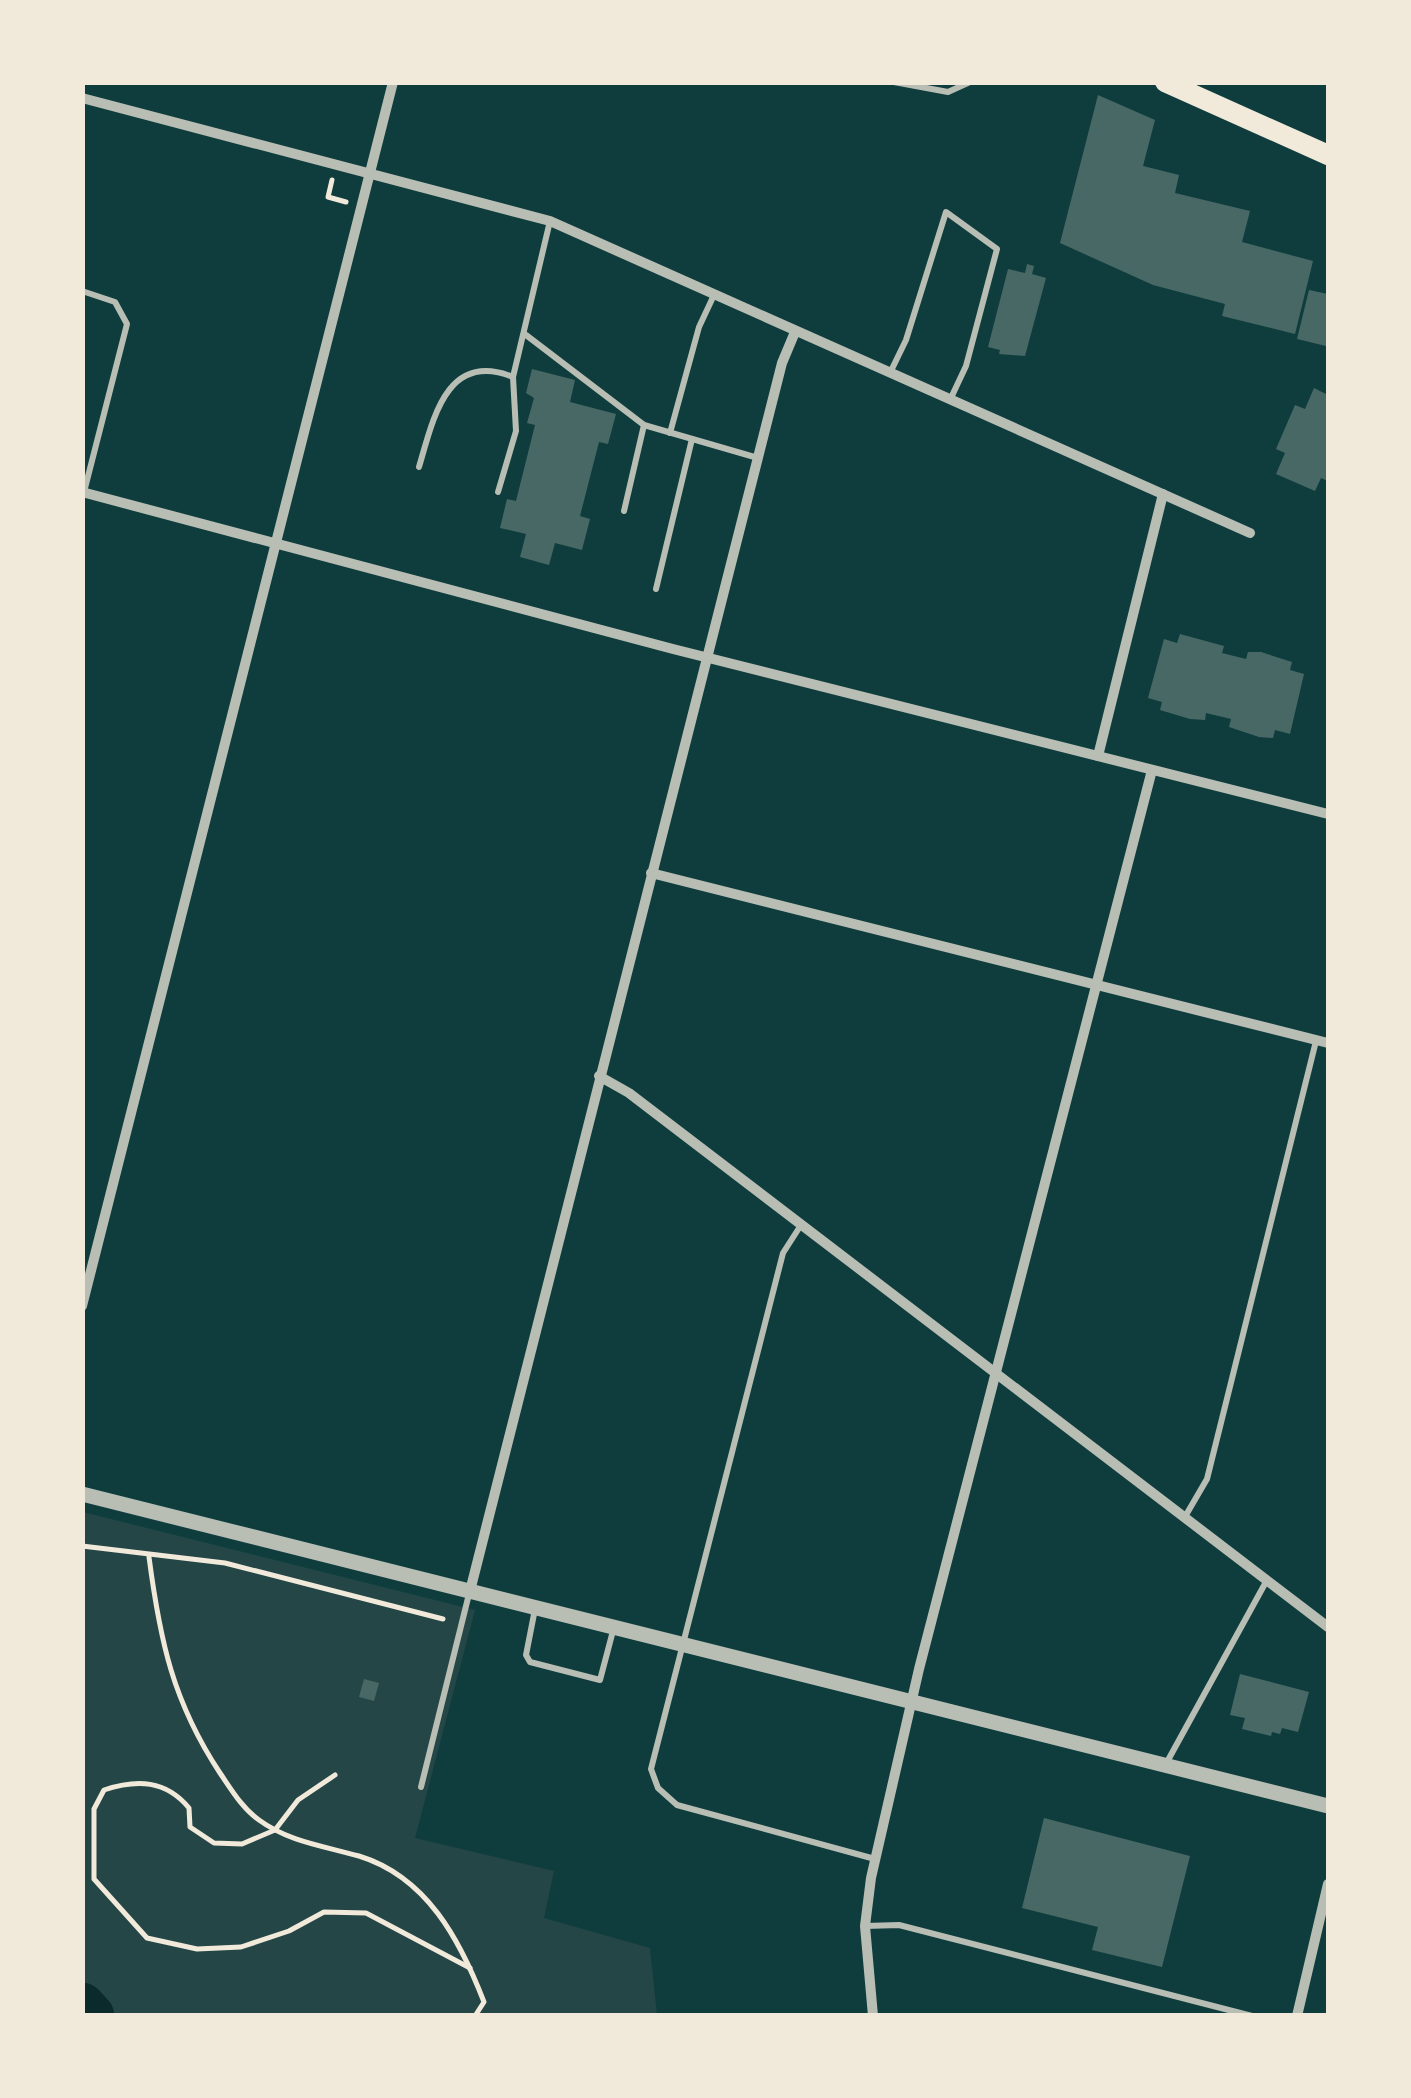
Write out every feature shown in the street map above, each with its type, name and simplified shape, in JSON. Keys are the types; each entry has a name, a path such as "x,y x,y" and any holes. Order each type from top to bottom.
{"highway":[{"path":"1165,82 1328,155"}],"street":[{"path":"82,1306 393,82"},
{"path":"82,98 550,221 1250,533"},
{"path":"470,1591 706,657 782,363 795,332"},
{"path":"83,492 706,657 1328,814"},
{"path":"1098,756 1163,494"},
{"path":"872,2016 865,1926 876,1859 996,1373 1152,770"},
{"path":"651,873 1322,1041"},
{"path":"598,1076 629,1093 1328,1627"},
{"path":"82,1494 1328,1806"},
{"path":"1297,2016 1328,1884"}],"lane":[{"path":"894,82 948,92 970,82"},
{"path":"890,374 905,343 946,212 997,249 966,366 950,400"},
{"path":"498,492 516,430 513,377 550,221"},
{"path":"82,291 116,302 127,324 83,492"},
{"path":"670,433 699,327 714,295"},
{"path":"526,335 644,425 758,458"},
{"path":"418,467 438,402 455,381 478,372 513,377"},
{"path":"624,511 644,425"},
{"path":"656,589 692,439"},
{"path":"1186,1516 1207,1478 1322,1041"},
{"path":"802,1224 783,1252 650,1769 664,1795 694,1812 876,1859"},
{"path":"1166,1764 1268,1579"},
{"path":"421,1787 470,1591"},
{"path":"536,1607 526,1655 530,1662 600,1680 614,1627"},
{"path":"865,1926 900,1925 1252,2016"}],"path":[{"path":"332,180 328,197 346,202"},
{"path":"82,1546 149,1557 225,1563 443,1620"},
{"path":"149,1557 158,1627 179,1704 236,1797 274,1830 390,1868 461,1944 484,2002 475,2016"},
{"path":"335,1775 298,1800 274,1830 242,1844 214,1842 190,1827 190,1808 178,1794 149,1783 104,1790 94,1810 94,1879 147,1938 197,1949 241,1947 289,1931 324,1912 366,1913 470,1968"}],"shaded area":[{"path":"83,1512 475,1610 415,1838 554,1871 544,1918 650,1948 657,2015 83,2016"}],"building":[{"path":"1098,95 1155,120 1143,166 1179,175 1175,193 1250,211 1242,242 1313,261 1295,334 1222,316 1225,304 1153,285 1060,243"},
{"path":"1027,264 1034,266 1032,274 1046,278 1025,356 999,354 1000,350 988,347 1008,269 1025,273"},
{"path":"1309,290 1328,294 1326,346 1297,339"},
{"path":"532,369 575,380 570,402 616,414 608,444 599,442 580,516 590,519 582,550 555,543 549,565 520,557 526,534 500,528 507,499 516,501 535,425 527,423 534,398 526,393"},
{"path":"1314,388 1328,395 1328,481 1321,478 1315,491 1276,474 1285,453 1276,449 1295,405 1305,409"},
{"path":"1180,634 1224,646 1222,653 1246,659 1248,652 1261,652 1292,662 1290,670 1304,674 1290,734 1275,730 1273,738 1259,737 1229,727 1231,719 1206,713 1205,720 1190,719 1160,710 1162,702 1148,698 1164,639 1177,643"},
{"path":"1240,1674 1309,1692 1298,1732 1282,1728 1280,1734 1272,1732 1271,1736 1242,1729 1245,1718 1230,1715"},
{"path":"364,1679 379,1683 374,1701 359,1697"},
{"path":"1044,1818 1190,1856 1162,1967 1092,1950 1098,1927 1022,1908"}],"waterway":[{"path":"82,2005 92,2016"}]}
